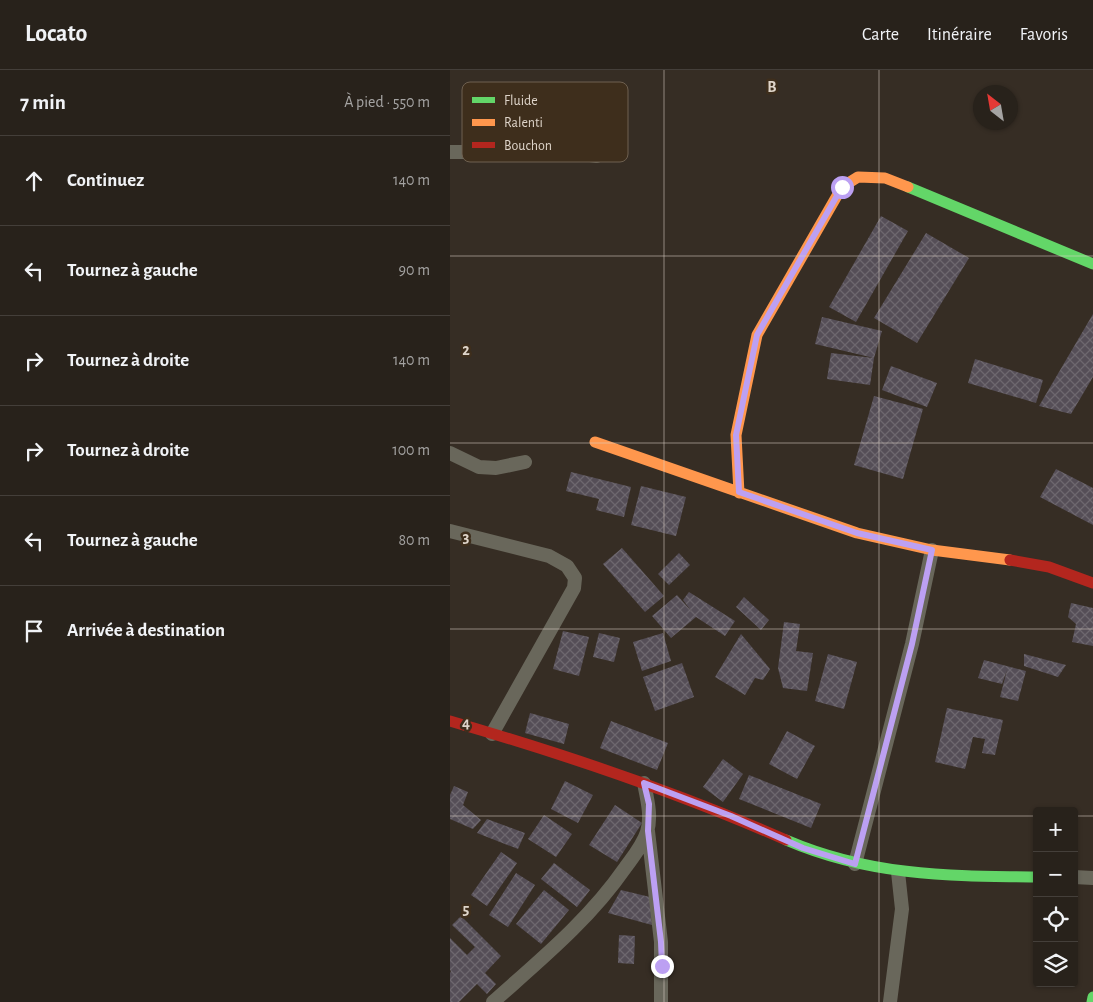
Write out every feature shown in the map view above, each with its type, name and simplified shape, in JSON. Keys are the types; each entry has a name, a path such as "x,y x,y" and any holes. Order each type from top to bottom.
{"street":[{"path":"739,492 736,435 757,335 842,187 858,177 885,178 1093,264"},
{"path":"596,442 857,533 932,550 1049,566 1093,583"},
{"path":"450,454 479,467 496,468 525,462"},
{"path":"450,531 549,556 566,566 575,578 574,588 492,734"},
{"path":"855,864 912,644 932,550"},
{"path":"450,721 644,783 731,816 803,848 855,864 923,875 1033,877"},
{"path":"644,783 649,804 648,831 661,942 661,1002"},
{"path":"494,1002 588,915 635,855 648,831"},
{"path":"890,1002 902,909 898,872"},
{"path":"1078,877 1093,878"},
{"path":"1092,1002 1093,997"}],"building":[{"path":"881,216 908,231 856,322 829,307"},
{"path":"926,233 969,258 917,343 874,318"},
{"path":"1093,314 1093,377 1071,414 1039,406"},
{"path":"822,317 882,331 874,358 815,344"},
{"path":"831,353 874,358 870,385 827,379"},
{"path":"975,359 1043,380 1036,403 968,383"},
{"path":"891,366 937,383 927,407 882,390"},
{"path":"874,396 923,409 903,479 854,465"},
{"path":"1056,469 1093,488 1093,525 1040,497"},
{"path":"571,472 631,487 624,517 596,510 599,499 566,491"},
{"path":"641,486 686,497 676,536 631,525"},
{"path":"622,548 664,596 645,612 603,564"},
{"path":"679,553 690,565 669,585 658,574"},
{"path":"689,592 735,621 725,636 696,617 671,638 652,616 677,595 692,612 683,600"},
{"path":"744,597 769,620 761,630 736,607"},
{"path":"1071,603 1093,608 1093,646 1072,642 1076,624 1068,617"},
{"path":"784,622 800,624 796,651 813,653 807,691 783,688 778,668"},
{"path":"563,631 589,637 579,676 553,669"},
{"path":"599,633 620,638 614,662 593,657"},
{"path":"663,633 671,661 642,671 633,642"},
{"path":"741,634 770,669 763,680 755,678 745,695 715,677"},
{"path":"828,654 857,662 844,709 815,701"},
{"path":"1024,654 1066,665 1058,677 1024,666"},
{"path":"984,660 1026,671 1018,701 1000,697 1007,670 1002,684 978,678"},
{"path":"682,663 694,697 655,711 643,677"},
{"path":"947,708 1003,720 995,755 982,753 985,739 973,737 965,769 935,762"},
{"path":"530,713 569,724 564,744 525,733"},
{"path":"611,721 668,743 657,770 600,748"},
{"path":"787,731 815,746 797,779 769,764"},
{"path":"723,759 743,774 723,802 703,787"},
{"path":"749,775 821,804 811,828 739,799"},
{"path":"565,781 593,795 578,823 551,809"},
{"path":"454,786 468,792 463,805 481,820 473,829 450,819 450,795"},
{"path":"615,805 642,823 617,862 589,845"},
{"path":"544,815 572,834 556,857 528,839"},
{"path":"487,819 525,833 518,849 477,833"},
{"path":"501,852 517,863 487,906 471,895"},
{"path":"554,863 590,890 577,907 541,879"},
{"path":"516,873 535,885 508,927 489,915"},
{"path":"544,890 569,910 541,944 516,924"},
{"path":"621,890 650,897 652,925 608,913"},
{"path":"461,916 501,956 485,973 496,984 487,994 477,984 459,1002 450,1002 450,938 467,955 475,947 452,925"},
{"path":"619,935 635,936 634,964 618,963"}],"traffic: fast":[{"path":"908,187 1093,264"},
{"path":"786,840 848,861 909,872 1033,877"},
{"path":"1092,1002 1093,997"}],"traffic: slow":[{"path":"739,493 736,435 757,335 842,187 858,177 885,178 908,187"},
{"path":"595,442 857,533 932,550 1010,560"}],"traffic: jam":[{"path":"1010,560 1049,567 1093,583"},
{"path":"450,721 620,775 745,822 786,840"}],"route":[{"path":"662,966 648,831 649,804 644,783 731,816 803,848 855,864 912,644 932,550 857,533 739,492 736,435 757,335 842,187"}]}
